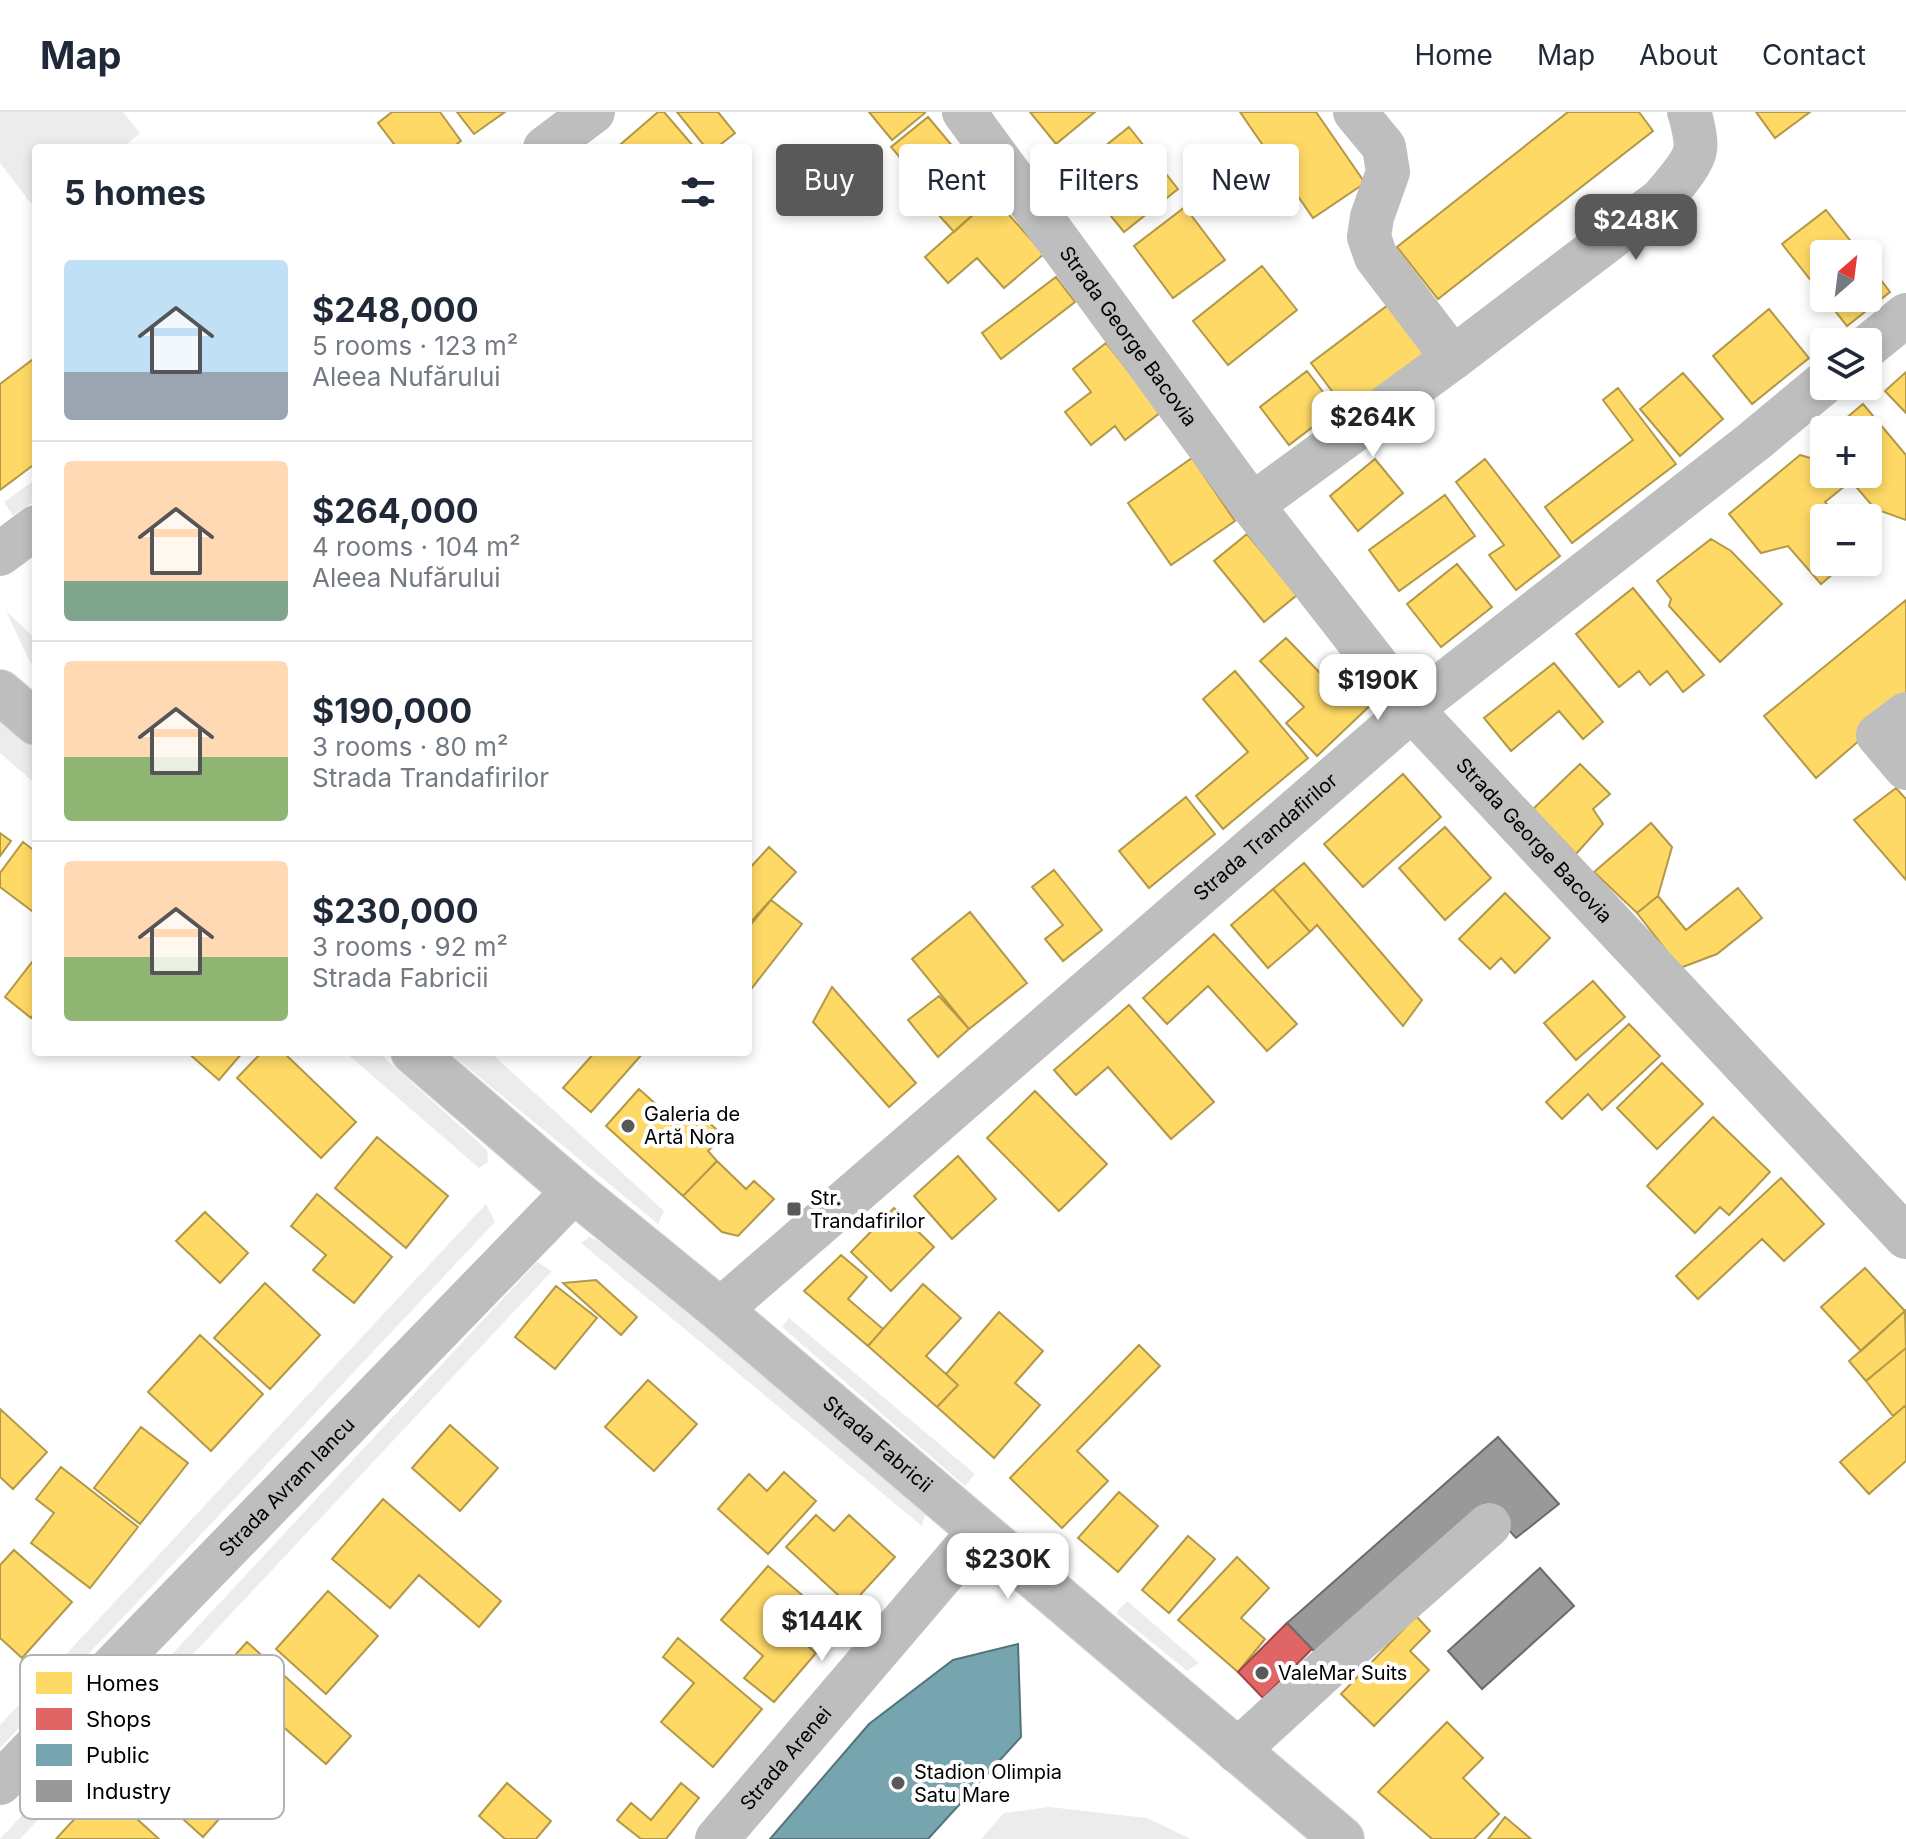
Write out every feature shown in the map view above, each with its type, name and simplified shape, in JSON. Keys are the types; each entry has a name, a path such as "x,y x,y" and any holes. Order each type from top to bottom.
{"street":[{"path":"550,144 593,112"},
{"name":"Strada George Bacovia","path":"964,112 1252,505 1412,710 1906,1237"},
{"path":"1355,112 1384,147 1388,172 1372,217 1369,237 1376,257 1453,358"},
{"path":"1252,505 1453,358 1662,199 1696,150 1689,112"},
{"path":"1882,335 1906,315"},
{"name":"Strada Trandafirilor","path":"720,1310 1412,710 1810,395"},
{"path":"0,554 32,530"},
{"path":"0,692 32,720"},
{"path":"1892,724 1906,768"},
{"name":"Strada Fabricii","path":"418,1056 1342,1839"},
{"name":"Strada Avram Iancu","path":"124,1655 574,1191"},
{"path":"1237,1751 1489,1525"},
{"name":"Strada Arenei","path":"717,1839 979,1532"},
{"name":"Strada Avram Iancu","path":"0,1783 20,1762"}],"shaded area":[{"path":"0,112 123,112 140,133 127,144 32,144 32,205 0,163"},
{"path":"32,482 32,503 13,516 4,502"},
{"path":"6,611 32,635 32,664"},
{"path":"0,713 32,741 32,781 0,753"},
{"path":"350,1056 382,1056 487,1150 488,1162 479,1168"},
{"path":"454,1056 494,1056 664,1211 658,1224"},
{"path":"486,1204 495,1222 88,1655 65,1655"},
{"path":"589,1237 597,1240 920,1501 925,1514 922,1526 581,1243"},
{"path":"537,1262 552,1271 192,1655 171,1655"},
{"path":"789,1318 975,1474 965,1486 782,1327"},
{"path":"1127,1601 1199,1663 1187,1671 1116,1613"},
{"path":"20,1704 20,1727 0,1748 0,1725"},
{"path":"1049,1807 1147,1818 1191,1839 981,1839 1004,1813"},
{"path":"20,1818 39,1819 20,1839 0,1839"}],"building: Homes":[{"path":"392,112 440,112 461,141 457,144 394,144 378,123"},
{"path":"457,112 505,112 474,134"},
{"path":"658,112 664,112 692,144 621,144"},
{"path":"677,112 718,112 735,133 721,144 703,144"},
{"path":"869,112 924,112 925,113 892,140"},
{"path":"1030,112 1095,112 1056,144"},
{"path":"1240,112 1316,112 1365,183 1313,218 1299,198 1299,144 1262,144"},
{"path":"1568,112 1639,112 1653,131 1438,299 1397,247"},
{"path":"1756,112 1810,112 1775,138"},
{"path":"928,117 951,144 899,144 899,156 891,147"},
{"path":"1129,127 1142,144 1108,144"},
{"path":"1167,175 1178,189 1167,198"},
{"path":"1183,209 1183,216 1192,216 1225,260 1173,298 1134,246"},
{"path":"1826,210 1850,240 1810,240 1810,279 1782,244"},
{"path":"940,216 972,216 954,232"},
{"path":"971,216 1010,216 1044,254 1004,288 977,258 948,283 925,257"},
{"path":"1111,216 1144,216 1124,232"},
{"path":"1262,266 1297,310 1228,365 1193,321"},
{"path":"1056,277 1075,302 1001,359 982,333"},
{"path":"1882,281 1890,292 1882,298"},
{"path":"1392,302 1433,357 1352,418 1311,363"},
{"path":"1769,309 1809,358 1752,404 1713,356"},
{"path":"1836,312 1865,312 1847,326"},
{"path":"1106,343 1161,412 1125,440 1115,426 1091,445 1065,412 1091,392 1073,369"},
{"path":"32,360 32,466 0,490 0,384"},
{"path":"1307,371 1336,409 1289,445 1260,407"},
{"path":"1906,372 1906,413 1885,391"},
{"path":"1683,373 1723,419 1680,456 1640,409"},
{"path":"1618,388 1676,464 1572,543 1545,507 1633,440 1603,400"},
{"path":"1863,404 1873,416 1849,416"},
{"path":"1882,427 1906,455 1906,520 1882,511 1882,504 1871,504 1857,488 1882,488"},
{"path":"1800,455 1810,458 1810,488 1842,488 1825,502 1827,504 1810,504 1810,571 1788,546 1761,553 1729,514"},
{"path":"1192,458 1235,521 1171,565 1128,503"},
{"path":"1375,459 1403,493 1358,531 1330,496"},
{"path":"1485,459 1560,556 1516,590 1489,555 1504,545 1456,482"},
{"path":"1445,495 1475,536 1399,591 1369,550"},
{"path":"1247,534 1297,595 1264,622 1214,561"},
{"path":"1711,539 1731,551 1782,604 1720,662 1669,606 1671,599 1657,581"},
{"path":"1457,564 1492,607 1441,647 1407,604"},
{"path":"1814,576 1830,576 1821,584"},
{"path":"1633,588 1704,675 1683,692 1667,671 1650,685 1639,671 1619,687 1576,634"},
{"path":"1906,600 1906,700 1816,778 1764,716"},
{"path":"1286,638 1325,678 1341,663 1376,700 1317,756 1286,723 1304,707 1260,661"},
{"path":"1554,663 1603,722 1583,739 1559,711 1511,751 1484,718"},
{"path":"1235,671 1308,758 1223,829 1196,796 1248,752 1203,699"},
{"path":"1580,764 1610,794 1593,809 1603,824 1576,854 1533,809"},
{"path":"1403,774 1441,817 1363,887 1324,844"},
{"path":"1896,788 1906,799 1906,880 1854,820"},
{"path":"1186,797 1215,834 1149,888 1119,851"},
{"path":"1651,823 1672,847 1658,896 1637,913 1594,872"},
{"path":"1445,827 1491,878 1445,920 1399,868"},
{"path":"0,833 11,841 0,856"},
{"path":"23,842 32,849 32,911 0,887 0,873"},
{"path":"769,847 796,872 752,921 752,866"},
{"path":"1304,863 1422,1000 1403,1026 1317,925 1310,932 1273,889"},
{"path":"1054,870 1102,930 1063,961 1045,939 1063,925 1032,887"},
{"path":"1738,888 1762,918 1717,954 1680,968 1637,913 1658,896 1686,930"},
{"path":"1273,889 1310,932 1268,968 1231,925"},
{"path":"1505,893 1550,938 1515,973 1501,958 1490,969 1459,939"},
{"path":"771,900 802,924 752,988 752,923"},
{"path":"970,912 1027,983 969,1029 912,959"},
{"path":"1214,934 1297,1024 1267,1051 1208,986 1167,1024 1143,998"},
{"path":"32,962 31,1018 5,997"},
{"path":"1593,981 1625,1017 1576,1060 1544,1023"},
{"path":"832,987 916,1083 889,1107 813,1022"},
{"path":"939,996 969,1029 938,1057 908,1020"},
{"path":"1129,1005 1214,1102 1171,1139 1108,1067 1076,1095 1054,1070"},
{"path":"1629,1024 1660,1056 1602,1110 1588,1094 1562,1119 1546,1102"},
{"path":"192,1056 240,1056 219,1080"},
{"path":"258,1056 287,1056 356,1122 321,1158 237,1078"},
{"path":"591,1056 640,1056 591,1112 563,1088"},
{"path":"1662,1063 1703,1104 1657,1149 1617,1108"},
{"path":"639,1089 678,1124 692,1108 723,1135 708,1151 717,1161 683,1196 606,1126"},
{"path":"1035,1091 1107,1164 1059,1211 987,1138"},
{"path":"1713,1117 1770,1172 1729,1215 1720,1207 1695,1233 1647,1186"},
{"path":"377,1137 448,1196 406,1248 335,1188"},
{"path":"958,1156 996,1199 952,1239 914,1196"},
{"path":"717,1161 746,1189 754,1181 774,1199 738,1236 722,1232 683,1196"},
{"path":"1781,1178 1824,1224 1784,1261 1762,1239 1698,1299 1676,1276"},
{"path":"317,1194 392,1257 354,1303 313,1270 326,1255 291,1226"},
{"path":"894,1208 934,1247 891,1291 851,1252"},
{"path":"205,1212 248,1253 220,1283 176,1241"},
{"path":"841,1255 867,1277 848,1299 883,1329 868,1346 804,1291"},
{"path":"1865,1268 1905,1311 1861,1351 1821,1307"},
{"path":"596,1280 637,1317 621,1335 563,1283"},
{"path":"265,1283 320,1335 270,1389 214,1338"},
{"path":"923,1284 961,1318 926,1356 958,1385 937,1407 868,1346"},
{"path":"556,1286 597,1318 555,1369 515,1337"},
{"path":"1905,1311 1906,1348 1866,1381 1849,1361"},
{"path":"999,1312 1043,1351 1015,1383 1040,1405 994,1458 937,1407 958,1385 946,1374"},
{"path":"200,1335 263,1394 211,1451 148,1392"},
{"path":"1139,1345 1160,1366 1077,1451 1108,1481 1062,1528 1010,1478"},
{"path":"1906,1348 1906,1405 1893,1416 1866,1381"},
{"path":"648,1380 697,1424 654,1471 605,1427"},
{"path":"1906,1405 1906,1461 1869,1494 1840,1462"},
{"path":"0,1409 47,1452 13,1489 0,1477"},
{"path":"450,1425 498,1468 460,1511 412,1468"},
{"path":"141,1427 188,1463 140,1524 94,1488"},
{"path":"61,1467 138,1527 90,1588 31,1543 54,1513 36,1499"},
{"path":"784,1472 816,1501 768,1554 718,1509 749,1474 767,1491"},
{"path":"1119,1492 1158,1526 1118,1572 1078,1538"},
{"path":"383,1499 501,1601 479,1627 419,1575 390,1608 332,1559"},
{"path":"816,1515 834,1531 849,1515 895,1557 850,1606 786,1547"},
{"path":"1188,1536 1215,1559 1169,1613 1142,1590"},
{"path":"14,1550 72,1602 25,1655 20,1656 0,1638 0,1565"},
{"path":"1237,1557 1269,1588 1241,1618 1265,1639 1238,1672 1178,1620"},
{"path":"768,1566 808,1600 785,1627 816,1653 774,1702 744,1678 763,1656 721,1620"},
{"path":"328,1591 378,1636 326,1694 276,1649"},
{"path":"1416,1616 1430,1631 1410,1651 1429,1670 1374,1726 1341,1694"},
{"path":"678,1638 762,1709 713,1767 661,1722 694,1683 663,1657"},
{"path":"247,1642 261,1655 235,1655"},
{"path":"284,1675 351,1736 326,1764 284,1728"},
{"path":"1447,1722 1483,1758 1463,1778 1499,1814 1474,1839 1432,1839 1378,1792"},
{"path":"507,1783 551,1821 536,1839 505,1839 479,1816"},
{"path":"681,1783 699,1798 666,1839 641,1839 617,1820 631,1803 651,1820"},
{"path":"1505,1817 1531,1839 1488,1839"},
{"path":"74,1819 137,1819 159,1839 56,1839"},
{"path":"183,1819 219,1819 203,1837"}],"building: Shops":[{"path":"1287,1623 1313,1648 1263,1698 1238,1672"}],"building: Public":[{"name":"Stadion Olimpia Satu Mare","path":"1018,1644 1021,1737 928,1839 770,1839 869,1724 953,1660"}],"building: Industry":[{"path":"1498,1437 1559,1504 1516,1538 1485,1504 1317,1654 1287,1623"},
{"path":"1540,1568 1574,1606 1482,1689 1448,1651"}],"place":[{"name":"Galeria de Artă Nora","path":"628,1126"},
{"name":"Str. Trandafirilor","path":"794,1209"},
{"name":"ValeMar Suits","path":"1262,1673"},
{"name":"Stadion Olimpia Satu Mare","path":"898,1783"}]}
